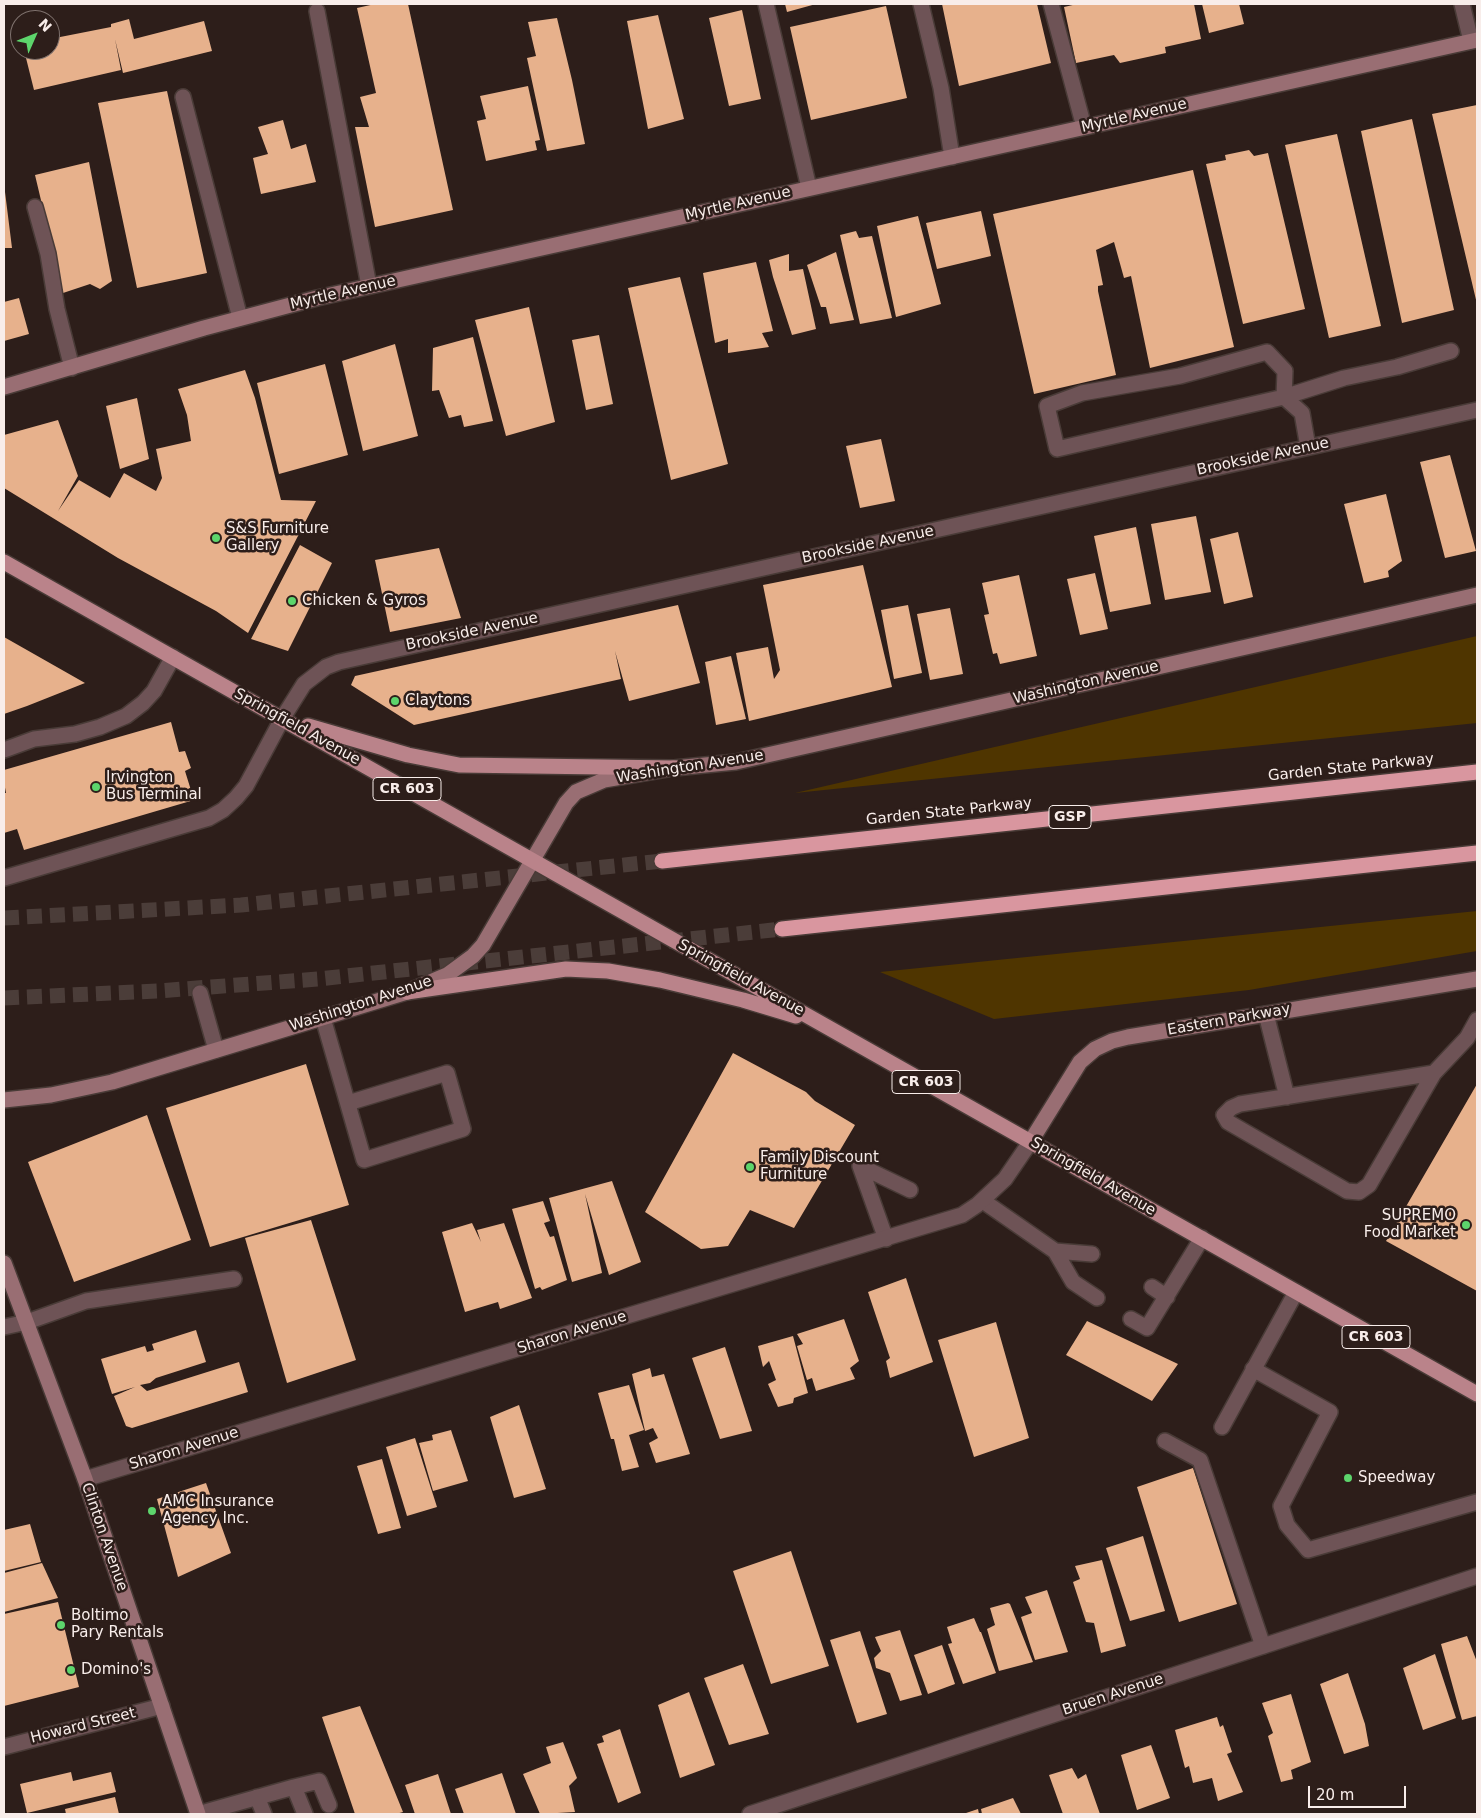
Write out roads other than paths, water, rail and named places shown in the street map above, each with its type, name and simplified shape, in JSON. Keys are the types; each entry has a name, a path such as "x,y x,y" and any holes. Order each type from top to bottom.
{"highway":[{"name":"Garden State Parkway","path":"662,861 1477,772"},
{"path":"782,929 1477,853"}],"main road":[{"name":"Myrtle Avenue","path":"4,387 240,318 369,286 1474,41"},
{"name":"Springfield Avenue","path":"4,562 1477,1394"},
{"name":"Washington Avenue","path":"4,1100 89,1088 407,992 447,975 473,956 490,933 559,814 576,792 604,780 674,768 736,762 1477,595"},
{"path":"282,719 442,763 459,765 674,768"},
{"path":"407,992 566,969 608,971 698,988 820,1023"},
{"name":"Eastern Parkway","path":"1031,1141 1080,1062 1095,1049 1112,1041 1477,979"},
{"name":"Clinton Avenue","path":"4,1263 85,1479 198,1814"}],"street":[{"path":"766,4 809,188"},
{"path":"921,4 941,88 952,157"},
{"path":"1051,4 1084,128"},
{"path":"1462,4 1474,41"},
{"path":"317,11 369,286"},
{"path":"183,97 240,318"},
{"path":"35,207 48,254 57,309 72,368"},
{"path":"1284,397 1285,372 1267,352 1180,376 1082,393 1047,406 1057,449 1284,397 1344,378 1397,367 1451,351"},
{"path":"1284,397 1302,412 1308,447"},
{"name":"Brookside Avenue","path":"4,878 210,818 223,810 246,786 282,719 304,684 326,667 339,662 1477,410"},
{"path":"4,750 34,739 75,734 100,727 126,716 143,703 154,691 173,658"},
{"path":"200,993 216,1050"},
{"path":"1266,1014 1287,1097"},
{"path":"324,1018 364,1160 463,1129 447,1073 348,1103"},
{"path":"1434,1073 1240,1104 1231,1108 1224,1115 1228,1122 1347,1192 1359,1192 1369,1185 1434,1073 1467,1038 1477,1020"},
{"name":"Sharon Avenue","path":"85,1479 962,1215 983,1201 1005,1179 1031,1141"},
{"path":"886,1239 860,1166 910,1190"},
{"path":"983,1201 1055,1251 1073,1282 1097,1298"},
{"path":"1131,1319 1147,1328 1202,1238"},
{"path":"1055,1251 1092,1254"},
{"path":"4,1328 86,1302 234,1279"},
{"path":"1152,1287 1167,1297"},
{"path":"1222,1427 1296,1292"},
{"path":"1253,1369 1330,1412 1281,1506 1287,1525 1308,1550 1477,1502"},
{"path":"1165,1441 1200,1460 1263,1646"},
{"name":"Bruen Avenue","path":"750,1814 1477,1576"},
{"name":"Howard Street","path":"4,1747 162,1706"},
{"path":"198,1814 319,1781 329,1805"},
{"path":"294,1787 305,1814"},
{"path":"257,1797 264,1814"}],"tunnel":[{"path":"4,918 241,905 662,861"},
{"path":"4,998 157,991 318,979 782,929"}],"place":[{"name":"S&S Furniture Gallery","path":"216,538"},
{"name":"Chicken & Gyros","path":"292,601"},
{"name":"Claytons","path":"395,701"},
{"name":"Irvington Bus Terminal","path":"96,787"},
{"name":"Family Discount Furniture","path":"750,1167"},
{"name":"SUPREMO Food Market","path":"1466,1225"},
{"name":"Speedway","path":"1348,1478"},
{"name":"AMC Insurance Agency Inc.","path":"152,1511"},
{"name":"Boltimo Pary Rentals","path":"61,1625"},
{"name":"Domino's","path":"71,1670"}]}
